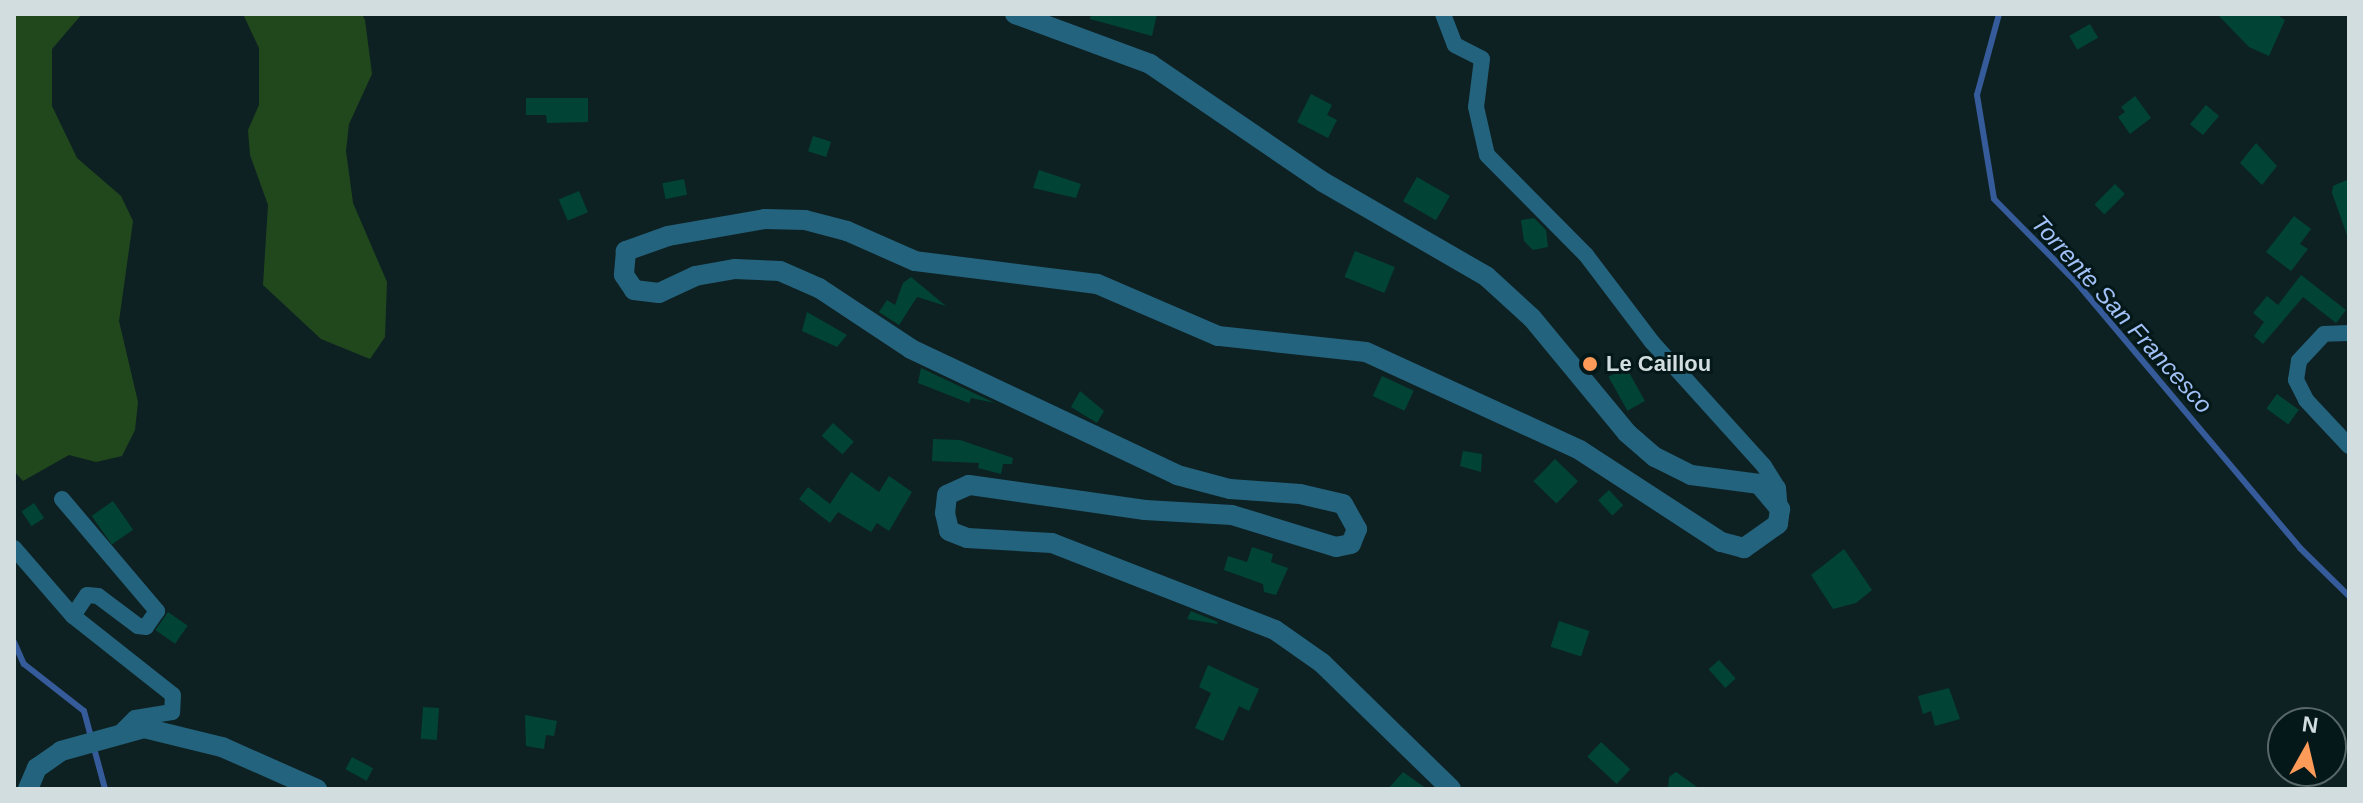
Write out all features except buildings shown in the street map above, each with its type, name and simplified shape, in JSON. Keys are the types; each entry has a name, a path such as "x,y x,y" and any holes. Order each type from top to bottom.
{"street":[{"path":"1015,14 1150,64 1323,182 1486,276 1532,318 1627,433 1655,457 1691,475 1759,484 1780,509"},
{"path":"1443,14 1455,45 1482,59 1476,107 1487,155 1586,255 1652,342 1764,466 1778,488 1778,524 1761,540 1744,548 1721,542 1580,450 1366,352 1218,336 1097,284 915,261 847,231 805,220 728,224 626,251 621,264 634,290 659,293 695,276 735,269 780,271 819,288 911,349 1177,475 1230,489 1300,494 1343,504 1357,529 1351,544 1336,547 1232,515 1145,510 969,485 947,495 945,513 949,531 967,538 1052,543 1275,630 1322,663 1451,789"},
{"path":"2349,333 2324,334 2299,361 2296,380 2306,400 2349,446"},
{"path":"62,499 157,611 146,627 138,626 98,596 87,595 73,616"},
{"path":"14,548 73,616 176,701 172,712 135,718 122,731"},
{"path":"28,789 37,768 61,751 122,731 161,729 222,747 317,789"}],"green space":[{"path":"14,14 82,14 52,49 52,106 77,158 121,196 133,221 119,321 138,402 135,430 122,456 96,462 69,455 23,481 14,471"},
{"path":"243,14 362,14 365,20 372,74 349,124 346,151 353,203 387,282 385,337 370,359 321,339 263,285 268,205 250,155 248,130 259,105 259,48"}],"waterway":[{"name":"Torrente San Francesco","path":"1999,14 1977,95 1994,199 2077,283 2300,548 2349,596"},
{"path":"14,642 24,664 84,711 105,789"}],"place":[{"name":"Le Caillou","path":"1590,364"}]}
